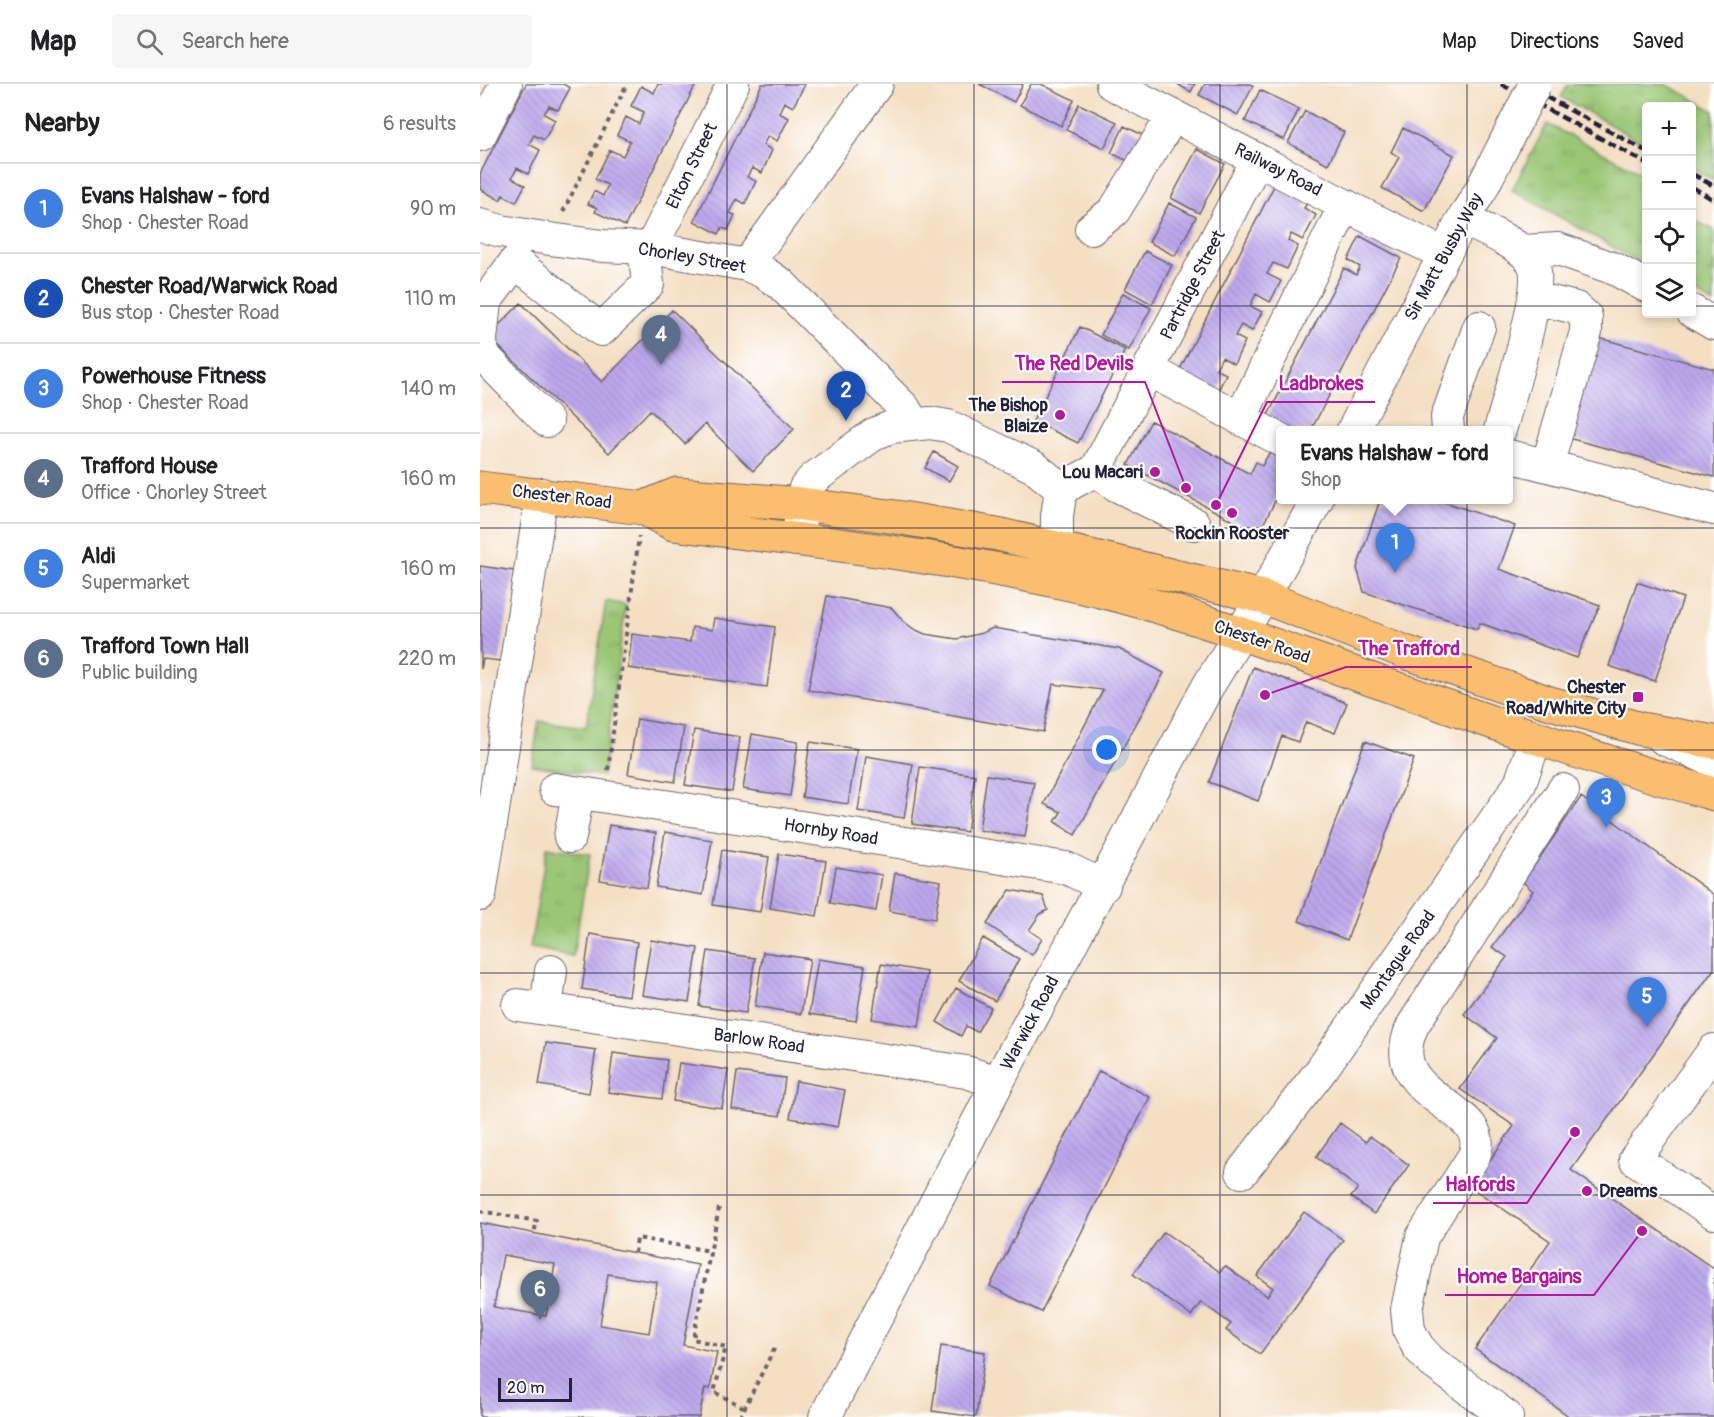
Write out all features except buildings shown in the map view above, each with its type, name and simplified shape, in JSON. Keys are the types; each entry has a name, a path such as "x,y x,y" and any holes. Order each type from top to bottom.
{"highway":[{"name":"Chester Road","path":"480,488 643,508 673,524 975,566 1098,591 1241,633 1533,737 1714,794"},
{"path":"643,508 677,494 801,504 997,534 1263,597 1408,653 1547,702 1641,729 1714,742"}],"street":[{"path":"480,135 506,84"},
{"name":"Elton Street","path":"648,248 733,84"},
{"path":"747,265 877,84"},
{"name":"Railway Road","path":"1112,84 1444,254"},
{"name":"Sir Matt Busby Way","path":"1355,426 1535,84"},
{"path":"1090,229 1114,211 1173,116"},
{"name":"Partridge Street","path":"1096,470 1257,160"},
{"path":"1240,419 1345,205"},
{"path":"1463,219 1523,251 1534,265 1535,298 1501,426"},
{"name":"Chorley Street","path":"480,225 550,239 602,246 648,248 747,265 781,284 904,409 913,424"},
{"path":"547,420 482,354 481,339 485,302 515,262 601,330 648,284 648,248"},
{"path":"1523,251 1558,249 1615,269 1642,283"},
{"path":"1535,298 1576,308 1586,317 1586,332 1547,466"},
{"path":"1696,313 1714,324"},
{"path":"1448,426 1447,417 1479,327"},
{"path":"1149,370 1276,437"},
{"path":"797,540 805,488 813,479 874,434 891,428 930,423 948,426 1034,467 1061,489"},
{"path":"1513,457 1714,509"},
{"path":"1061,489 1096,470 1116,485 1194,524"},
{"path":"1057,548 1057,516 1061,489"},
{"path":"480,895 542,494"},
{"path":"1241,633 1315,504"},
{"name":"Warwick Road","path":"825,1417 998,1082 1104,886 1208,686 1241,633"},
{"path":"1641,729 1714,761"},
{"name":"Montague Road","path":"1242,1172 1322,1069 1520,784 1533,737"},
{"path":"1507,1417 1432,1362 1418,1347 1409,1330 1407,1310 1422,1237 1474,1156 1478,1141 1472,1127 1416,1080 1408,1067 1405,1053 1406,1038 1563,790"},
{"path":"570,837 579,793"},
{"name":"Hornby Road","path":"579,793 1066,868 1104,886"},
{"name":"Barlow Road","path":"551,971 532,1007 966,1072 998,1082"},
{"path":"1714,1050 1635,1160 1714,1213"}],"path":[{"path":"550,239 627,84"},
{"path":"579,793 643,508"},
{"path":"718,1208 693,1339 726,1347 714,1392 745,1408"},
{"path":"480,1211 537,1221 534,1233"},
{"path":"635,1253 637,1238 710,1251"},
{"path":"740,1417 776,1345"}],"green space":[{"path":"1568,84 1666,84 1714,111 1714,180 1696,171 1696,102 1642,102 1642,143 1561,97"},
{"path":"1547,124 1642,173 1637,190 1642,193 1642,264 1512,190"},
{"path":"1696,221 1714,230 1714,304 1696,293"},
{"path":"606,601 626,605 603,776 532,765 539,721 586,727"},
{"path":"547,847 590,854 573,956 530,948"}],"railway":[{"path":"1501,84 1642,161"},
{"path":"1522,84 1642,149"},
{"path":"1696,176 1714,186"},
{"path":"1696,189 1714,200"}],"place":[{"name":"Trafford House","path":"661,365"},
{"name":"The Bishop Blaize","path":"1060,415"},
{"name":"Chester Road/Warwick Road","path":"846,421"},
{"name":"Lou Macari","path":"1155,472"},
{"name":"The Red Devils","path":"1186,488"},
{"name":"Ladbrokes","path":"1216,505"},
{"name":"Rockin Rooster","path":"1232,513"},
{"name":"Evans Halshaw - ford","path":"1395,573"},
{"name":"The Trafford","path":"1265,695"},
{"name":"Chester Road/White City","path":"1638,697"},
{"name":"Powerhouse Fitness","path":"1606,828"},
{"name":"Aldi","path":"1647,1027"},
{"name":"Halfords","path":"1575,1132"},
{"name":"Dreams","path":"1587,1191"},
{"name":"Home Bargains","path":"1642,1231"},
{"name":"Trafford Town Hall","path":"540,1320"}]}
